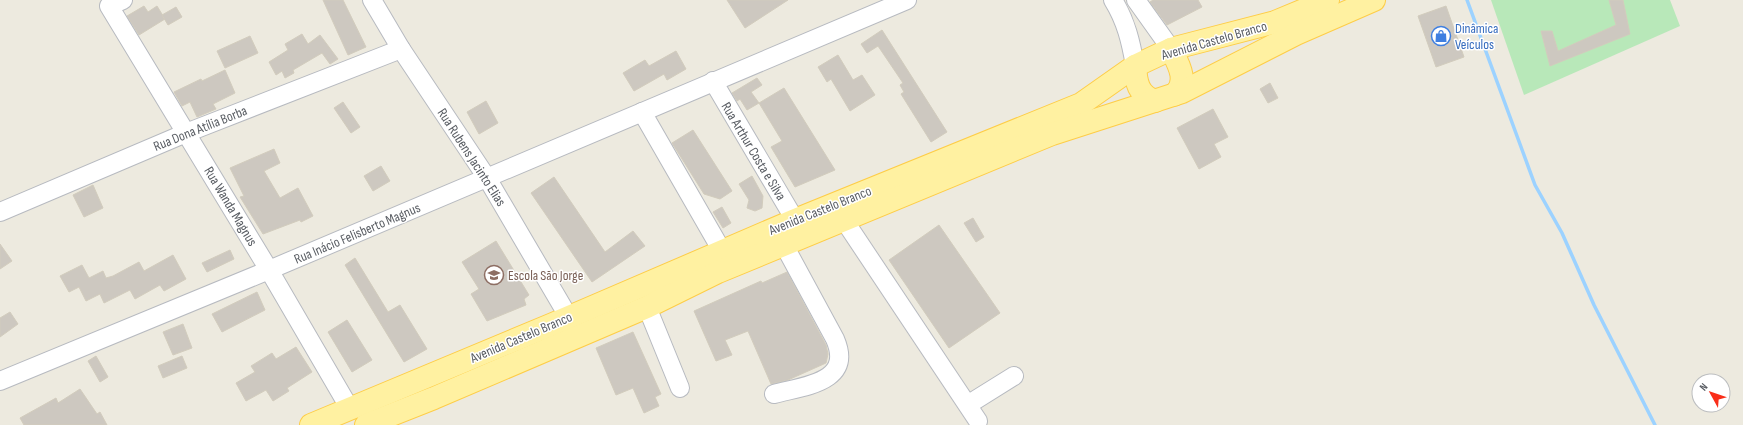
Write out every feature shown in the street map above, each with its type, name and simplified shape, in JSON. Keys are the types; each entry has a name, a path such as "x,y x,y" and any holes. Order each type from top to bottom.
{"main road":[{"name":"Avenida Castelo Branco","path":"354,417 527,343 561,320 722,250 1081,104 1135,66 1171,49 1275,22 1328,0"},
{"name":"Avenida Castelo Branco","path":"366,425 434,398 647,307 718,272 1052,134 1164,98 1296,34 1374,0"},
{"path":"1135,66 1139,89 1143,95 1164,98 1179,90 1182,76 1171,49"},
{"path":"402,425 434,398"},
{"path":"311,425 354,417"}],"street":[{"name":"Rua Rubens Jacinto Elias","path":"372,0 401,49 487,178 561,320"},
{"name":"Rua Inácio Felisberto Magnus","path":"0,381 269,270 907,0"},
{"path":"1113,0 1122,15 1131,41 1135,66"},
{"name":"Rua Wanda Magnus","path":"116,3 186,133 269,270 354,417"},
{"path":"1122,15 1138,3 1171,49"},
{"name":"Rua Dona Atília Borba","path":"0,212 186,133 401,49"},
{"name":"Rua Arthur Costa e Silva","path":"713,81 795,220"},
{"path":"642,112 722,250"},
{"path":"844,220 969,404 978,421"},
{"path":"774,394 823,380 836,370 840,360 839,347 784,245"},
{"path":"647,307 680,388"},
{"path":"969,404 1014,376"}],"green space":[{"path":"1491,0 1670,0 1680,26 1524,95"}],"building":[{"path":"323,0 343,0 366,47 348,55"},
{"path":"727,0 788,0 745,28"},
{"path":"1153,0 1198,0 1202,7 1167,25 1150,2"},
{"path":"1609,0 1623,0 1630,34 1550,66 1541,31 1552,31 1558,51 1616,25"},
{"path":"144,6 148,12 157,6 165,19 139,35 127,16"},
{"name":"Dinâmica Veículos","path":"1446,6 1464,57 1436,67 1418,16"},
{"path":"176,7 182,17 168,25 162,15"},
{"path":"882,30 947,132 931,142 901,94 904,92 900,85 903,83 878,46 867,53 861,44"},
{"path":"302,34 308,44 320,35 338,59 330,64 322,53 293,70 294,73 285,78 282,71 276,75 269,62 288,50 285,44"},
{"path":"250,36 258,53 225,68 217,51"},
{"path":"676,51 686,69 667,80 664,74 634,91 623,73 645,60 649,66"},
{"path":"838,55 853,80 862,75 875,95 850,111 831,79 827,82 818,67"},
{"path":"225,70 235,93 213,104 216,109 197,117 190,102 182,106 174,92 201,79 202,81"},
{"path":"757,78 762,85 751,92 759,103 747,110 740,99 737,101 732,93"},
{"path":"1270,83 1278,98 1268,103 1260,89"},
{"path":"784,88 835,170 795,187 771,147 782,141 759,103"},
{"path":"486,101 498,123 479,134 467,112"},
{"path":"343,102 360,127 351,133 334,108"},
{"path":"1213,109 1228,137 1214,144 1221,157 1199,169 1177,128"},
{"path":"693,130 732,191 720,199 704,194 672,143"},
{"path":"274,149 280,163 264,171 280,198 298,188 313,216 301,222 300,220 263,234 240,197 244,196 230,168"},
{"path":"381,166 390,181 373,191 364,176"},
{"path":"752,176 763,196 762,208 755,211 747,208 749,200 739,184"},
{"path":"554,177 605,252 633,231 645,246 592,282 531,193"},
{"path":"93,185 103,208 84,217 73,195"},
{"path":"722,207 731,223 723,228 713,212"},
{"path":"973,218 984,237 976,242 964,223"},
{"path":"939,225 1000,313 949,348 889,260"},
{"name":"Escola São Jorge","path":"496,241 529,295 524,299 526,305 487,321 471,294 479,289 462,262"},
{"path":"0,244 12,261 0,269"},
{"path":"230,250 234,259 207,272 202,263"},
{"path":"173,255 186,279 164,291 160,285 135,299 130,290 104,303 100,294 86,301 79,287 69,292 60,276 82,265 89,278 103,271 106,278 113,276 139,262 144,271"},
{"path":"355,258 388,312 400,305 427,349 404,362 345,265"},
{"path":"787,272 826,345 828,354 826,363 788,380 771,384 748,331 725,340 732,355 716,361 694,311 761,281 762,283"},
{"path":"257,292 265,310 222,332 212,314"},
{"path":"10,312 18,324 0,337 0,318"},
{"path":"347,320 372,360 352,372 328,332"},
{"path":"183,324 192,348 173,355 163,332"},
{"path":"633,332 661,394 655,397 659,406 644,413 633,388 616,395 596,348"},
{"path":"296,347 312,372 287,388 289,391 273,401 266,390 246,401 236,383 255,372 251,366 272,353 276,359"},
{"path":"96,356 108,377 100,382 88,361"},
{"path":"182,356 187,368 163,378 158,366"},
{"path":"80,389 97,414 100,412 107,425 24,425 20,418 56,398 58,403"}],"waterway":[{"path":"1467,0 1535,185 1562,233 1594,305 1655,425"}],"place":[{"name":"Dinâmica Veículos","path":"1441,36"},
{"name":"Escola São Jorge","path":"494,275"}]}
